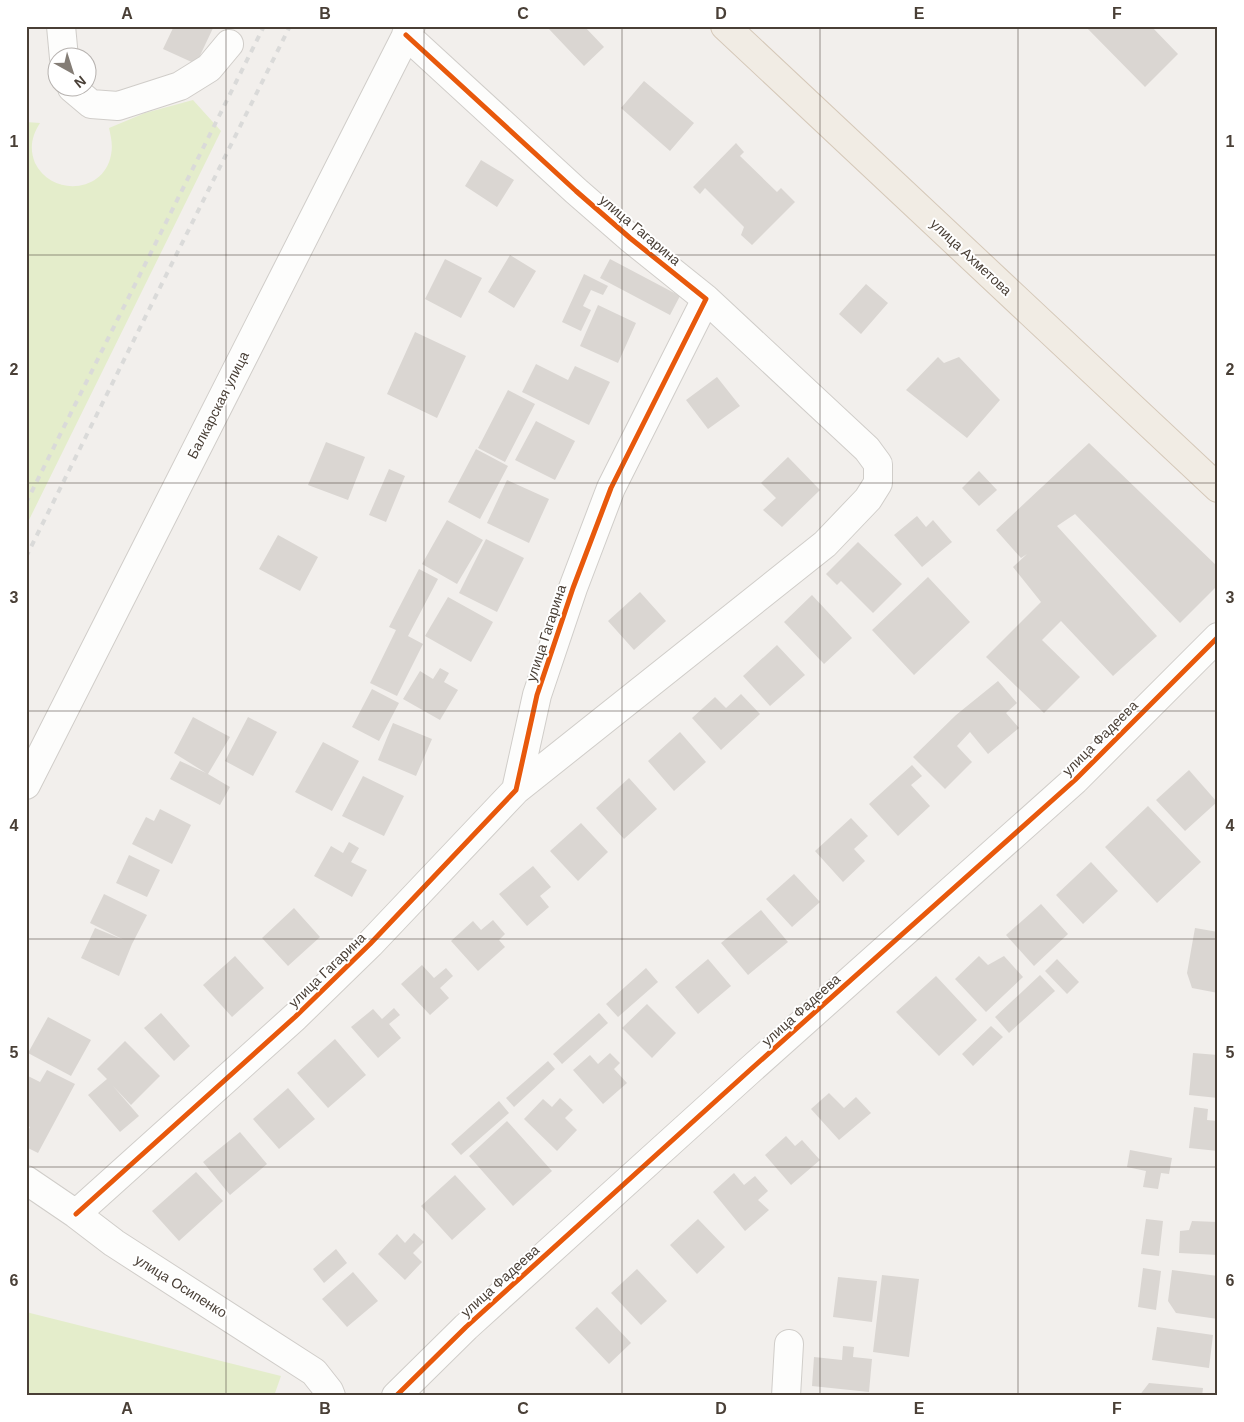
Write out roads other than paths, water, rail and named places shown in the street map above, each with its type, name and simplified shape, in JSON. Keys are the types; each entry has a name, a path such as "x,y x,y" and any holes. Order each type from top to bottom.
{"main road":[{"name":"улица Ахметова","path":"725,26 1217,485"}],"street":[{"path":"61,26 63,48"},
{"name":"улица Гагарина","path":"76,1214 295,1017 370,944 516,790 537,694 573,588 611,488 706,299 630,238 576,191 408,31"},
{"name":"Балкарская улица","path":"26,785 408,31"},
{"path":"84,98 91,104 118,106 180,86 209,68 229,44"},
{"path":"516,790 825,544 868,499 878,484 878,464 867,448 706,299"},
{"name":"улица Фадеева","path":"396,1396 488,1307 1075,780 1218,637"},
{"name":"улица Осипенко","path":"28,1182 76,1214 114,1243 314,1372 331,1396"},
{"path":"786,1396 789,1344"}],"railway":[{"path":"26,503 264,26"},
{"path":"26,557 290,26"}]}
